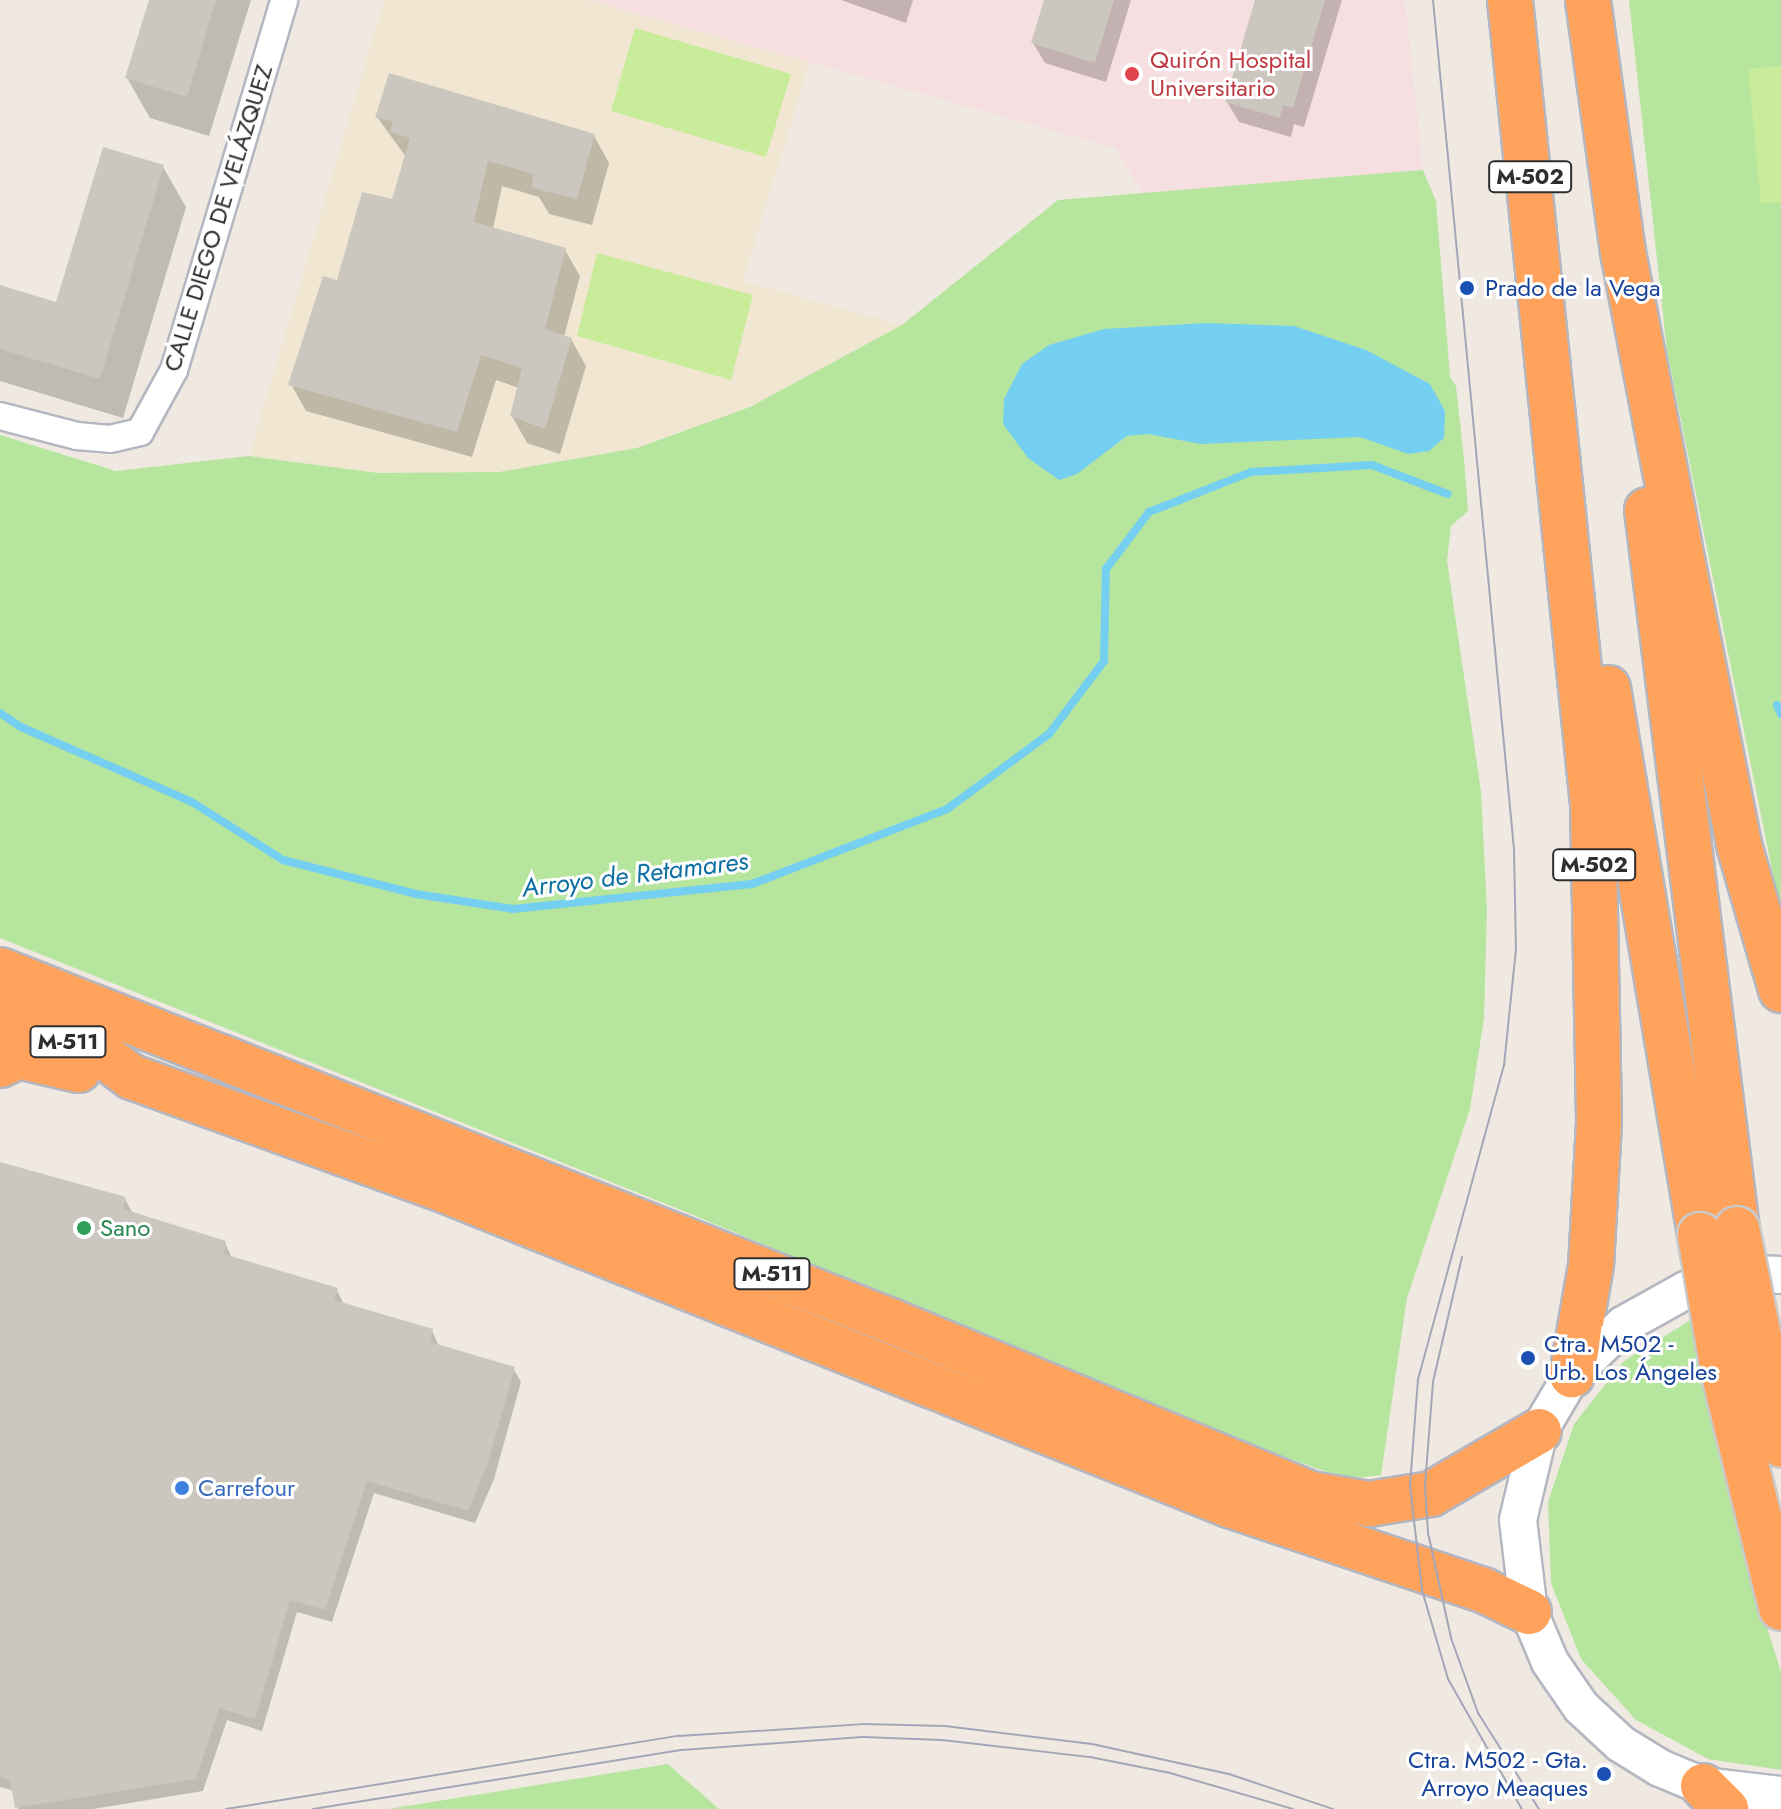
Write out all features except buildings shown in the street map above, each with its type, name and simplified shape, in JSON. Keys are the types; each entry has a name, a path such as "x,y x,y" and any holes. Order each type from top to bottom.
{"highway":[{"name":"M-502","path":"1510,0 1550,355 1594,837 1599,1123 1591,1265 1572,1375"},
{"name":"M-502","path":"1588,0 1623,252 1718,1232 1723,1371 1781,1608"},
{"name":"M-502","path":"1623,252 1739,845 1781,990"},
{"name":"M-502","path":"1550,355 1680,1089 1718,1232 1781,1445"},
{"name":"M-511","path":"0,970 891,1321 1310,1494 1369,1504 1431,1494 1539,1431"},
{"name":"M-511","path":"0,1016 105,1057 132,1077 536,1226 1229,1505 1483,1590 1529,1612"},
{"path":"0,1065 19,1056 56,1061 99,1078 132,1077"}],"street":[{"name":"CALLE DIEGO DE VELÁZQUEZ","path":"0,416 77,436 110,439 140,432 174,370 284,0"},
{"name":"M-511","path":"1781,1275 1755,1274 1686,1290 1623,1325 1572,1375 1539,1431 1518,1520 1529,1612 1550,1662 1581,1707 1621,1744 1714,1798 1781,1795"}],"shaded area":[{"path":"384,0 588,0 810,62 743,281 902,325 750,407 637,448 499,472 378,473 249,456"},
{"name":"Quirón Hospital Universitario","path":"588,0 1405,0 1423,170 1143,194 1115,148"}],"green space":[{"path":"1629,0 1781,0 1781,914 1667,351"},
{"path":"635,28 791,74 766,157 611,111"},
{"path":"1781,66 1781,202 1761,203 1748,69"},
{"path":"1423,170 1436,201 1450,377 1456,386 1468,511 1451,526 1447,561 1481,791 1487,909 1484,1018 1470,1109 1407,1298 1381,1475 1356,1478 1327,1472 1241,1442 681,1210 0,938 0,435 116,471 249,456 378,473 499,472 637,448 750,407 902,325 1058,200"},
{"path":"597,253 753,295 731,380 577,336"},
{"path":"1694,1318 1741,1544 1781,1672 1781,1770 1708,1759 1636,1720 1581,1659 1551,1583 1548,1502 1574,1424 1624,1361"},
{"path":"668,1764 719,1809 388,1809"}],"water":[{"path":"1206,323 1294,326 1366,350 1430,384 1445,411 1444,438 1429,451 1408,454 1360,437 1201,444 1148,434 1127,436 1077,474 1059,480 1028,458 1003,424 1004,399 1022,364 1049,345 1104,329"}],"waterway":[{"name":"Arroyo de Retamares","path":"0,713 21,727 192,802 283,860 416,894 513,909 752,884 947,809 1049,734 1104,661 1106,569 1149,512 1251,472 1372,465 1448,494"},
{"name":"Arroyo de Retamares","path":"1777,705 1781,714"}],"tram line":[{"path":"1433,0 1514,849 1516,949 1504,1065 1418,1379 1410,1486 1422,1590 1448,1679 1522,1809"},
{"path":"1462,1257 1433,1382 1425,1486 1428,1533 1451,1638 1478,1713 1539,1809"},
{"path":"226,1809 679,1736 863,1724 945,1726 1092,1744 1229,1774 1333,1809"},
{"path":"313,1809 682,1750 863,1737 942,1740 1090,1757 1170,1773 1293,1809"}],"place":[{"name":"Quirón Hospital Universitario","path":"1132,74"},
{"name":"Prado de la Vega","path":"1467,288"},
{"name":"Sano","path":"84,1228"},
{"name":"Ctra. M502 - Urb. Los Ángeles","path":"1528,1358"},
{"name":"Carrefour","path":"182,1488"},
{"name":"Ctra. M502 - Gta. Arroyo Meaques","path":"1604,1774"}]}
